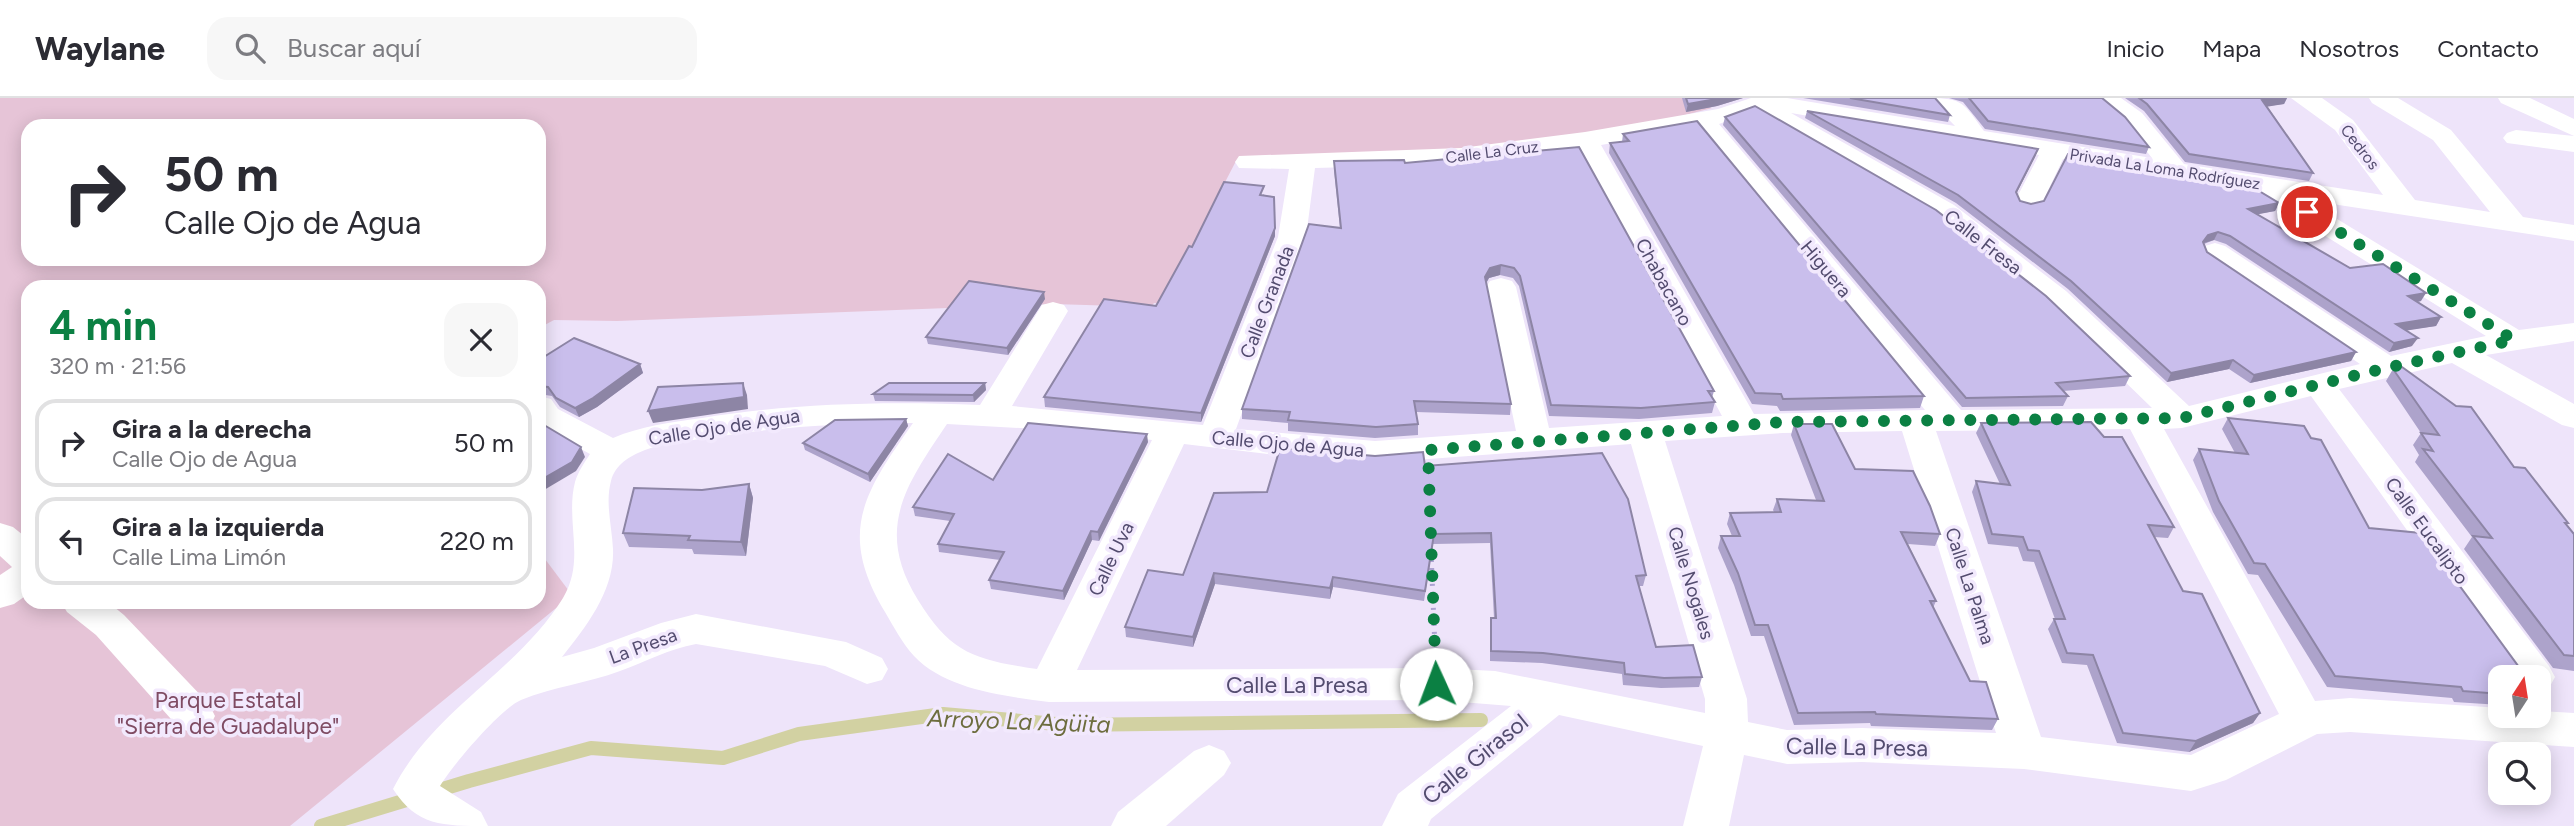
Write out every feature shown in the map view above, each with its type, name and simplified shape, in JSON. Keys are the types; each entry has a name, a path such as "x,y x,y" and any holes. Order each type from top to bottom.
{"street":[{"path":"1940,98 1957,112 1976,137"},
{"path":"2105,98 2133,118 2176,171"},
{"name":"Cedros","path":"2303,98 2344,125 2406,207"},
{"path":"2381,98 2442,135 2515,225"},
{"path":"2512,98 2574,111"},
{"path":"2512,98 2574,128"},
{"name":"Privada La Loma Rodríguez","path":"1747,104 1795,106 2176,171 2574,233"},
{"name":"Calle La Cruz","path":"1248,162 1437,159 1585,140 1697,108 1725,115 1747,104"},
{"name":"Calle Fresa","path":"1747,104 1944,211 2055,297 2182,418"},
{"name":"Higuera","path":"1697,108 1934,421"},
{"path":"2516,138 2574,144"},
{"name":"Chabacano","path":"1585,140 1743,424"},
{"path":"2029,201 2054,151"},
{"name":"Calle Granada","path":"1216,438 1292,237 1303,162"},
{"path":"2264,185 2514,340"},
{"path":"2215,252 2386,368"},
{"path":"1501,287 1535,441"},
{"path":"990,416 1053,310"},
{"name":"Calle Ojo de Agua","path":"612,452 630,443 654,437 806,414 937,414 1075,421 1315,450 1375,452 1743,424 2182,418 2457,352 2514,340 2574,332"},
{"path":"2457,352 2574,418"},
{"name":"Calle Eucalipto","path":"2320,385 2525,665"},
{"name":"Calle La Presa","path":"937,414 895,477 879,522 877,561 890,588 933,651 959,665 993,677 1049,687 1436,684 1495,687 1787,747 1862,745 2024,752 2191,773 2210,767 2304,721 2318,717 2350,715 2573,729"},
{"path":"464,826 429,805 415,789 434,761 500,690 539,656 582,601 594,564 591,492 601,463 612,452 546,416"},
{"path":"2142,419 2304,721"},
{"name":"Calle La Palma","path":"1934,421 2024,752"},
{"name":"Calle Uva","path":"1049,687 1173,432"},
{"name":"Calle Nogales","path":"1645,433 1726,699 1727,735 1706,826"},
{"path":"0,536 21,554"},
{"path":"0,594 21,580"},
{"path":"90,609 110,625 194,716"},
{"name":"La Presa","path":"500,690 604,661 675,633 696,629 825,651 846,657 867,669"},
{"name":"Calle Girasol","path":"1405,826 1414,807 1552,697"},
{"path":"2552,701 2573,729"},
{"path":"1134,826 1209,763"}],"path":[{"path":"1431,546 1436,684"}],"green space":[{"name":"Parque Estatal \"Sierra de Guadalupe\"","path":"0,98 1684,98 1712,108 1628,130 1454,154 1236,161 1162,304 1154,303 1151,307 1053,304 617,321 554,320 546,324 546,280 21,280 21,609 546,609 546,560 572,595 290,826 0,826"}],"building":[{"path":"1686,98 1722,98 1688,104"},
{"path":"1850,98 1935,98 1950,115"},
{"path":"1969,98 2102,98 2125,117 2149,147 1988,121"},
{"path":"2139,98 2278,98 2262,100 2313,173 2189,154"},
{"path":"1755,106 1936,210 2046,296 2130,376 2056,383 2068,396 1966,398 1725,117"},
{"path":"1807,111 2038,149 2016,192 2020,201 2031,204 2044,201 2068,154 2249,185 2279,203 2248,209 2350,268 2383,264 2426,293 2408,296 2441,317 2396,324 2418,338 2394,343 2230,236 2218,232 2208,235 2203,242 2207,252 2356,352 2254,375 2233,360 2171,373 2071,281 1958,195"},
{"path":"1697,121 1924,396 1783,399 1781,394 1755,393 1610,143 1629,141 1623,134"},
{"path":"1579,147 1714,391 1708,391 1715,402 1641,408 1551,405 1520,276 1514,268 1501,265 1490,268 1485,277 1511,404 1414,401 1418,424 1376,427 1288,420 1290,412 1242,409 1309,224 1341,228 1334,161 1404,160 1405,163"},
{"path":"1224,182 1264,186 1260,195 1274,197 1275,228 1201,413 1044,397 1104,299 1156,306 1189,246 1192,247"},
{"path":"969,281 1044,292 1007,348 926,337"},
{"path":"574,338 640,364 575,408 556,398 546,387 546,356"},
{"path":"2402,367 2456,406 2471,407 2514,467 2525,468 2568,523 2565,523 2574,534 2574,656 2564,655 2473,536 2492,538 2423,449 2433,451 2421,433 2439,435 2393,369"},
{"path":"743,383 744,397 648,411 658,387"},
{"path":"889,383 985,383 973,395 873,394"},
{"path":"2228,418 2304,426 2311,438 2321,440 2369,528 2421,533 2518,665 2488,665 2488,693 2463,691 2461,687 2335,676 2265,564 2254,563 2219,501 2199,449 2248,454"},
{"path":"906,419 868,474 803,443 835,420"},
{"path":"2091,422 2104,437 2122,437 2174,527 2148,525 2183,591 2202,594 2260,713 2196,741 2123,733 2093,655 2067,653 2054,619 2065,619 2039,551 2028,550 2023,537 1992,534 1976,481 2010,485 1981,423"},
{"path":"1028,423 1147,434 1098,532 1091,531 1063,591 989,580 1004,552 938,544 954,514 913,507 948,454 993,480"},
{"path":"1794,424 1832,424 1855,469 1913,471 1940,534 1901,532 1936,601 1930,601 1970,681 1986,682 1998,719 1875,712 1798,713 1768,625 1755,625 1738,573 1721,536 1740,536 1730,513 1781,512 1777,499 1824,501"},
{"path":"546,426 581,447 572,462 546,477"},
{"path":"1280,448 1375,456 1423,452 1425,466 1602,453 1628,499 1646,575 1636,576 1656,647 1693,645 1702,677 1664,678 1625,674 1624,663 1543,653 1491,651 1491,618 1496,618 1491,533 1434,534 1425,591 1333,577 1330,588 1214,573 1193,637 1125,627 1148,570 1183,575 1214,493 1267,492"},
{"path":"749,484 741,542 688,540 690,536 623,533 634,488 702,490"}],"waterway":[{"name":"Arroyo La Agüita","path":"321,826 469,781 591,748 723,758 799,734 943,714 1068,725 1481,720"}],"route":[{"path":"1436,684 1428,450 1783,422 2182,418 2514,340 2307,212"}]}
